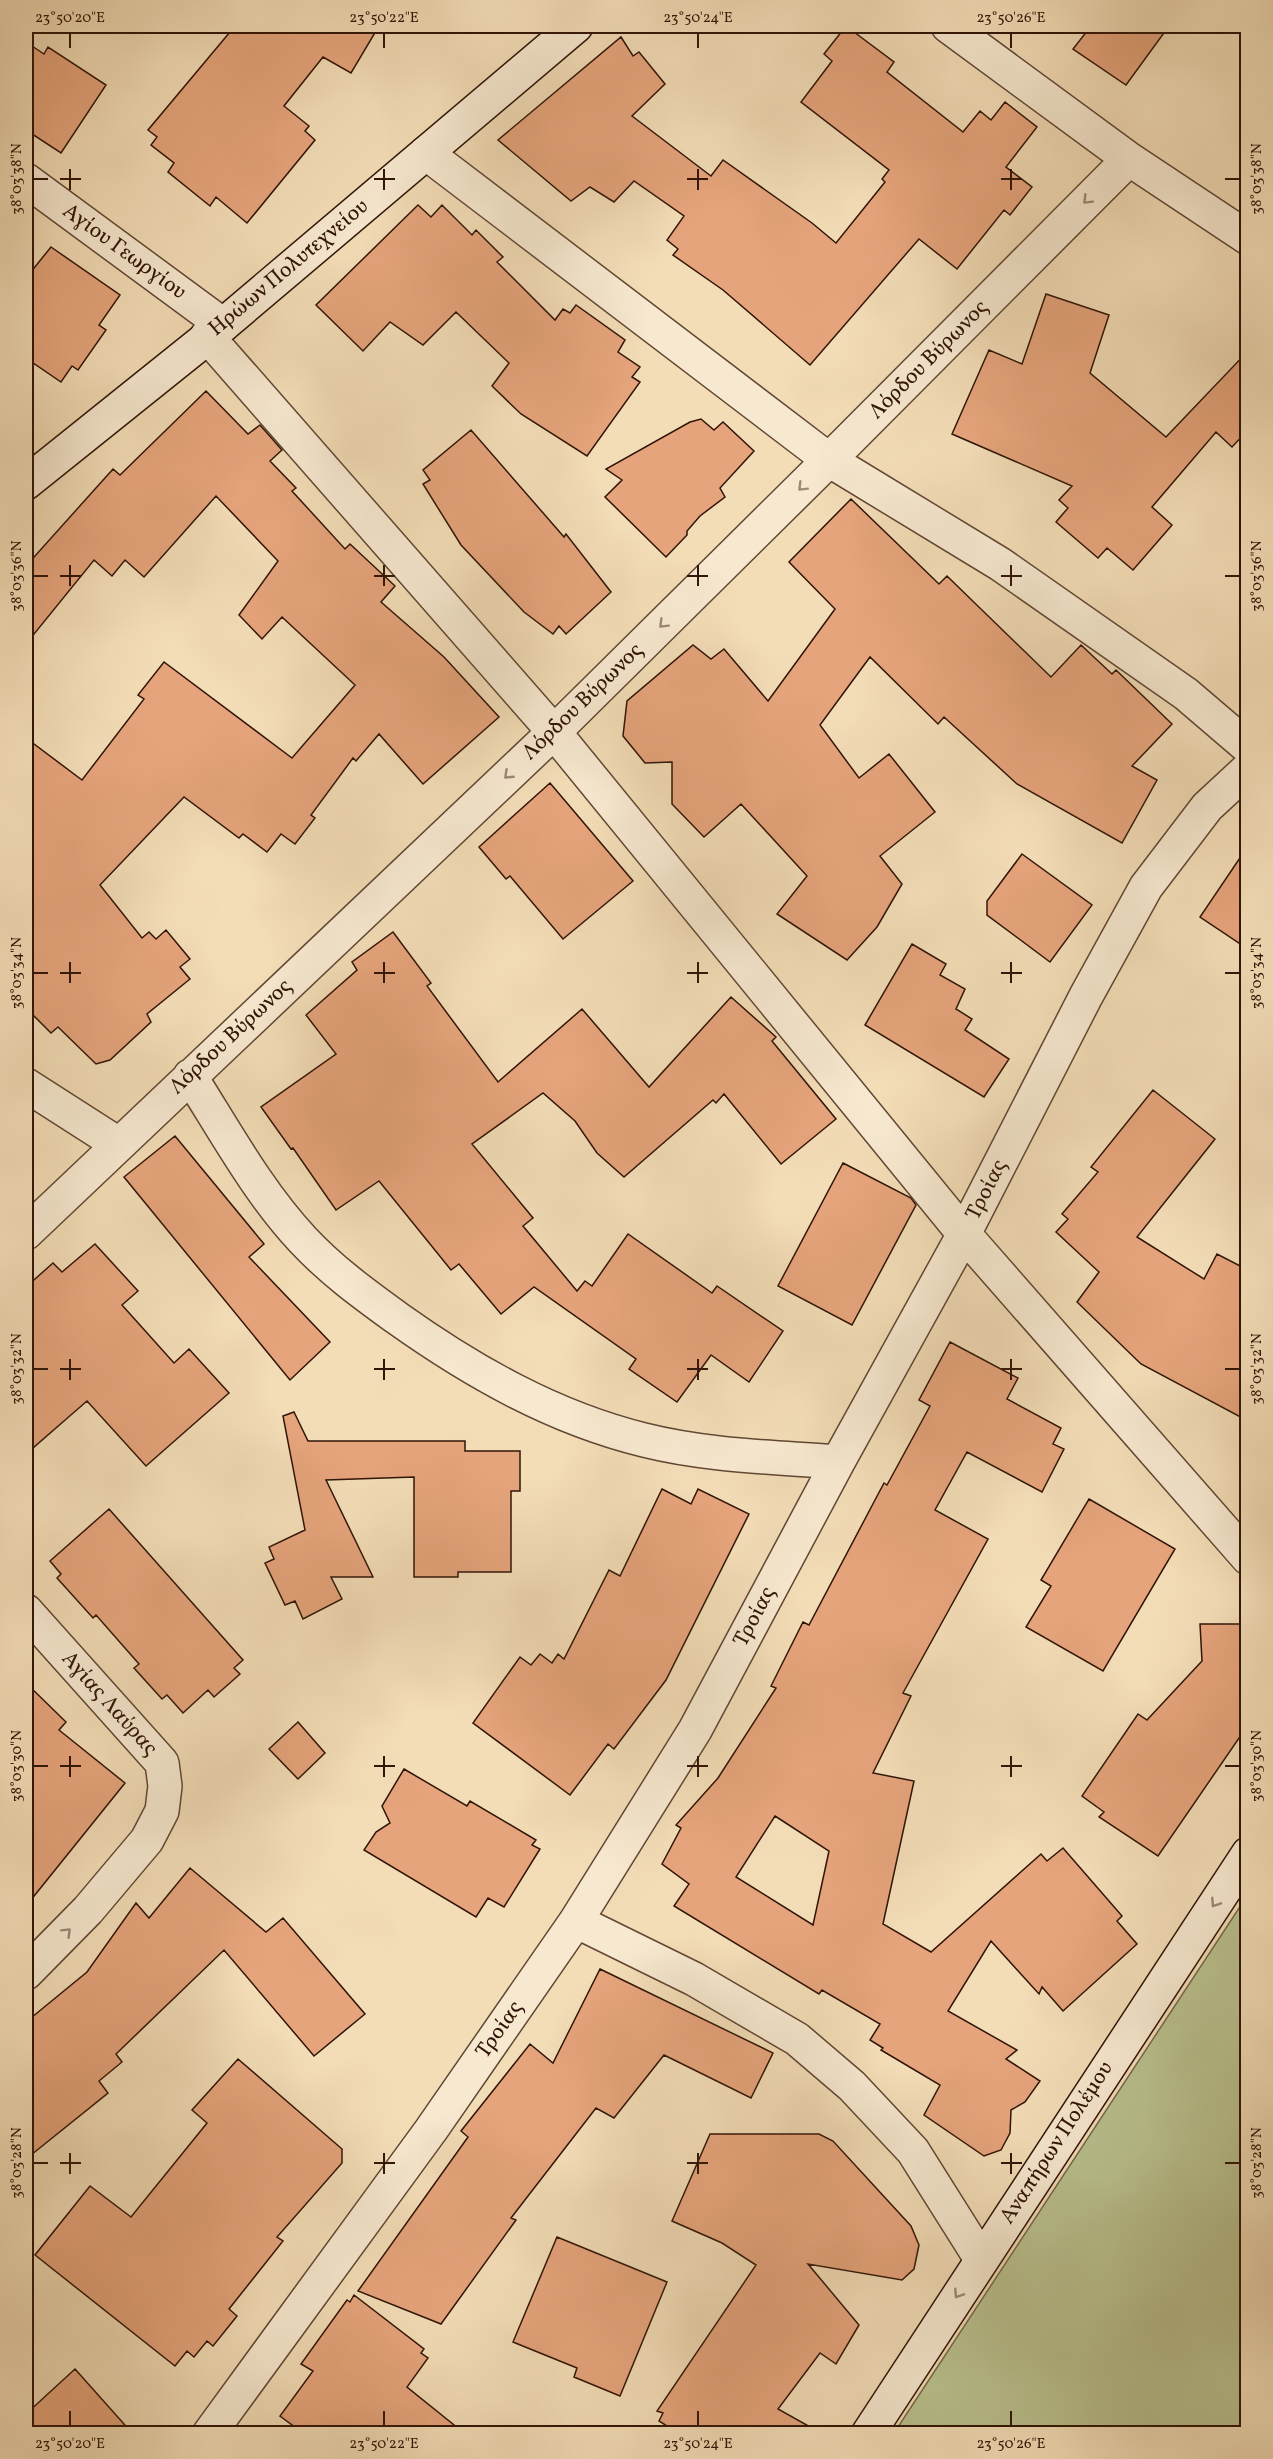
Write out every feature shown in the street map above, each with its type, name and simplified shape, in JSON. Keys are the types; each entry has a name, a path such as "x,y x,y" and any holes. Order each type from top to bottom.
{"street":[{"name":"Ηρώων Πολυτεχνείου","path":"26,483 215,330 576,26"},
{"path":"948,26 1129,159 1248,238"},
{"path":"426,153 829,460 1000,564 1186,694 1248,747"},
{"name":"Λόρδου Βύρωνος","path":"26,1233 554,732 1129,159"},
{"name":"Αγίου Γεωργίου","path":"26,180 215,330 554,732 964,1234 1248,1558"},
{"name":"Τροίας","path":"209,2433 431,2130 576,1921 695,1730 838,1462 964,1234 1086,996 1146,887 1207,807 1248,769"},
{"path":"190,1076 264,1189 302,1239 343,1279 433,1344 502,1387 568,1415 644,1440 711,1453 838,1462"},
{"path":"26,1085 118,1144"},
{"name":"Αγίας Λαύρας","path":"26,1611 162,1763 165,1786 162,1812 147,1840 88,1910 26,1973"},
{"name":"Αναπήρων Πολέμου","path":"868,2433 1248,1854"},
{"path":"576,1921 694,1979 797,2039 852,2086 913,2151 981,2259"}],"green space":[{"path":"1247,1896 1247,2433 894,2433"}],"building":[{"path":"235,26 379,26 351,73 323,57 284,106 309,126 305,131 315,140 247,223 216,197 210,206 168,172 174,163 151,145 157,137 148,130"},
{"path":"846,26 894,62 887,72 963,132 980,111 991,120 1005,102 1037,127 1006,167 1032,187 1010,215 1004,210 957,269 919,239 810,365 723,290 673,255 678,249 667,240 684,216 634,181 614,202 590,187 571,201 498,140 621,37 633,56 639,52 665,84 632,116 711,176 723,160 812,223 836,243 885,182 882,179 889,170 801,102 832,61 824,54"},
{"path":"1091,26 1169,26 1126,85 1073,49"},
{"path":"26,42 44,54 48,47 106,85 61,153 26,130"},
{"path":"418,205 431,217 442,205 472,235 476,230 503,257 497,262 555,320 563,309 570,313 576,305 625,340 618,352 640,367 632,377 640,382 587,456 521,414 492,386 509,363 456,312 423,345 390,322 363,351 316,305"},
{"path":"51,247 120,295 99,325 106,330 78,370 72,366 61,382 26,358 26,278"},
{"path":"1046,294 1109,315 1090,373 1166,437 1248,351 1248,430 1232,447 1216,432 1152,507 1172,525 1133,570 1107,548 1098,558 1056,522 1068,508 1059,500 1072,486 952,434 989,350 1022,364"},
{"path":"206,391 248,434 260,425 282,450 270,461 296,488 292,491 345,549 350,544 395,586 381,602 444,657 499,717 423,784 379,734 356,761 353,758 311,815 315,818 295,844 281,834 267,852 243,834 239,838 184,797 100,885 142,938 149,932 156,939 166,930 190,959 180,967 190,979 147,1014 151,1022 110,1060 96,1064 58,1027 51,1033 26,1008 26,738 82,780 144,699 138,695 164,662 292,758 355,685 282,617 262,639 239,615 278,561 216,496 144,577 125,560 112,576 94,560 26,644 26,566 113,469 120,475"},
{"path":"701,419 714,430 723,422 754,451 720,488 725,497 700,516 687,531 687,535 666,557 605,497 622,480 606,469 690,422"},
{"path":"471,430 564,537 566,534 611,592 566,634 559,626 553,634 524,612 461,545 423,484 430,480 423,470"},
{"path":"851,499 939,584 947,576 1051,677 1081,645 1112,674 1116,670 1172,724 1132,766 1157,780 1122,843 1017,784 944,717 938,724 870,657 820,725 859,778 889,754 935,812 880,856 902,884 877,927 847,960 777,914 807,876 741,804 704,837 672,804 672,762 645,763 623,736 627,701 693,645 711,659 724,649 768,701 835,609 789,562"},
{"path":"550,783 633,881 563,939 510,876 506,879 479,847"},
{"path":"1248,846 1248,949 1200,917"},
{"path":"1022,854 1092,905 1050,962 987,915 987,901"},
{"path":"393,932 431,983 427,986 498,1082 582,1009 649,1087 731,997 776,1037 772,1041 836,1119 781,1164 724,1094 716,1103 713,1100 624,1177 597,1153 575,1121 543,1093 472,1144 533,1218 523,1226 577,1291 585,1281 592,1286 628,1234 712,1293 717,1286 783,1331 749,1382 711,1355 677,1402 629,1369 636,1359 534,1287 501,1314 459,1264 451,1270 379,1181 336,1210 261,1107 336,1054 306,1015 357,970 352,962"},
{"path":"912,944 946,964 940,975 965,989 956,1009 972,1019 965,1030 1009,1059 984,1097 865,1025"},
{"path":"1153,1090 1215,1139 1137,1237 1204,1279 1217,1254 1248,1270 1248,1421 1141,1364 1077,1302 1099,1272 1056,1232 1068,1219 1062,1214 1098,1172 1091,1167"},
{"path":"175,1136 264,1244 249,1257 330,1342 290,1380 124,1177"},
{"path":"843,1163 911,1198 916,1205 852,1325 778,1286"},
{"path":"95,1244 138,1291 122,1305 174,1363 189,1349 229,1393 146,1466 87,1401 26,1454 26,1287 53,1263 62,1272"},
{"path":"950,1342 1018,1378 1007,1399 1061,1428 1053,1444 1064,1449 1042,1492 967,1452 935,1510 988,1539 903,1693 911,1696 873,1773 914,1781 883,1924 931,1952 1041,1854 1047,1861 1063,1848 1122,1916 1117,1921 1137,1944 1063,2011 1042,1987 1039,1994 991,1941 948,2011 1017,2050 1006,2059 1040,2081 1025,2102 1011,2110 1010,2133 1001,2150 984,2156 924,2115 940,2085 881,2050 883,2048 870,2040 880,2024 822,1990 819,1994 674,1906 689,1884 662,1864 681,1828 676,1825 718,1778 776,1688 771,1686 803,1622 809,1625 884,1483 887,1485 930,1406 919,1400","holes":["775,1816 829,1851 813,1925 736,1877"]},
{"path":"294,1412 308,1441 465,1441 465,1451 520,1451 520,1491 511,1491 511,1572 458,1572 458,1577 414,1577 414,1477 326,1480 373,1577 331,1577 342,1599 303,1619 295,1601 285,1605 265,1563 274,1559 269,1547 305,1530 283,1416"},
{"path":"662,1489 691,1504 698,1489 749,1514 666,1680 614,1749 608,1744 570,1795 473,1723 520,1657 531,1665 540,1654 552,1663 558,1654 564,1659 609,1570 620,1576"},
{"path":"1089,1499 1175,1549 1103,1671 1026,1627 1051,1586 1041,1580"},
{"path":"109,1509 243,1660 234,1668 240,1674 214,1697 208,1690 183,1713 167,1695 162,1699 134,1668 139,1664 96,1615 93,1618 57,1578 61,1574 50,1561"},
{"path":"1200,1624 1248,1624 1248,1725 1158,1856 1099,1817 1104,1812 1082,1796 1138,1714 1147,1720 1202,1661"},
{"path":"26,1683 66,1722 59,1730 125,1783 26,1906"},
{"path":"298,1722 325,1753 298,1779 269,1749"},
{"path":"404,1769 467,1806 470,1801 536,1840 532,1845 540,1849 504,1907 488,1898 476,1917 364,1850 376,1832 390,1823 382,1806"},
{"path":"190,1868 266,1932 283,1918 365,2014 314,2056 224,1950 116,2054 122,2062 99,2081 108,2093 26,2159 26,2022 87,1972 136,1903 149,1918"},
{"path":"600,1969 773,2053 751,2098 664,2055 614,2118 596,2108 511,2218 516,2220 441,2324 358,2291 468,2137 461,2131 530,2044 553,2063"},
{"path":"238,2059 342,2149 342,2163 277,2237 283,2241 229,2309 237,2316 213,2346 207,2341 194,2357 187,2351 175,2366 35,2255 90,2186 131,2217 207,2123 192,2110"},
{"path":"710,2134 819,2134 833,2141 911,2226 919,2245 914,2269 902,2280 808,2264 859,2325 836,2364 820,2353 778,2409 821,2433 678,2433 659,2421 663,2413 657,2411 756,2265 722,2243 672,2221"},
{"path":"557,2237 667,2282 620,2396 574,2377 577,2368 513,2342"},
{"path":"354,2295 424,2349 421,2353 428,2358 407,2387 464,2433 303,2433 280,2416 313,2371 301,2364 347,2300 350,2302"},
{"path":"75,2369 132,2433 26,2433 26,2414"}]}
